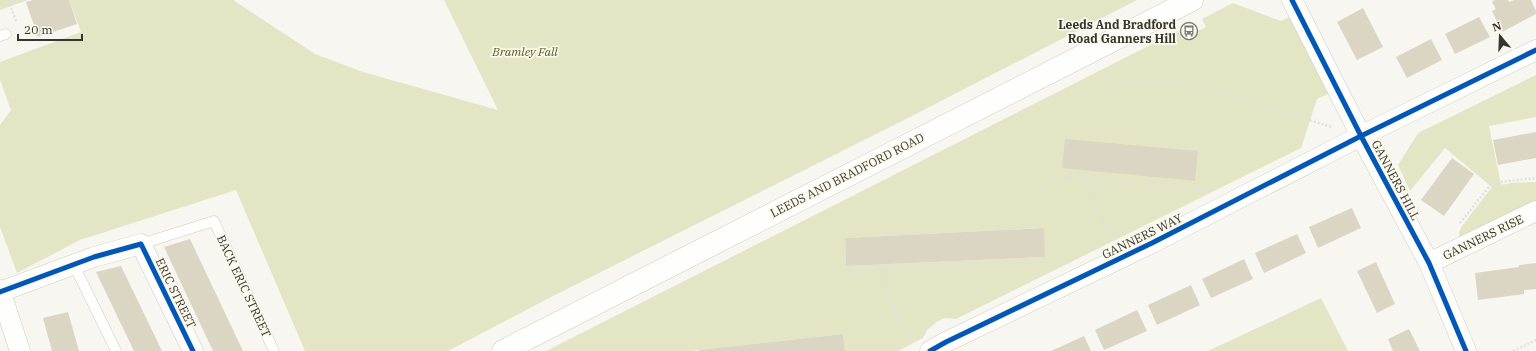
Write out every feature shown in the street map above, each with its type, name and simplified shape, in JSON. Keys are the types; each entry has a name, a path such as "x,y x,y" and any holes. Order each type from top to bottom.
{"main road":[{"name":"LEEDS AND BRADFORD ROAD","path":"503,351 1192,0"}],"street":[{"name":"GANNERS HILL","path":"1292,0 1361,136 1429,263 1466,351"},
{"name":"GANNERS WAY","path":"921,348 946,342 1084,276 1361,136 1536,50"},
{"name":"GANNERS RISE","path":"1429,263 1536,211"},
{"path":"20,351 0,291 94,257 142,244"},
{"name":"ERIC STREET","path":"142,244 193,351"}],"lane":[{"name":"BACK ERIC STREET","path":"142,244 214,221 274,351"},
{"path":"74,265 116,351"}],"path":[{"path":"1074,60 1121,83 1171,82 1219,90 1256,104 1361,136"},
{"path":"1054,176 1220,191 1228,204"},
{"path":"1458,226 1492,183 1536,178"},
{"path":"1090,180 1091,198 1121,258"},
{"path":"848,273 884,269 1064,261 1084,276"},
{"path":"884,269 884,291 912,340 921,348"},
{"path":"1513,351 1536,340"}],"green space":[{"path":"0,0 28,0 0,10"},
{"name":"Bramley Fall","path":"69,0 233,0 315,54 363,72 498,110 444,0 1137,0 912,116 551,297 448,351 305,351 236,190 80,240 17,273 0,227 0,125 11,110 0,80 0,62 81,32"},
{"path":"1233,3 1281,21 1292,16 1330,93 1317,99 1301,148 956,319 945,318 938,321 927,330 923,338 898,351 845,351 843,334 690,351 546,351 1178,31 1182,39 1206,27 1202,19","holes":["1043,228 1045,257 846,266 845,238"]},
{"path":"1536,75 1536,117 1489,126 1501,185 1536,182 1536,201 1459,237 1459,232 1462,226 1492,187 1445,148 1410,191 1398,165 1418,133"},
{"path":"1321,298 1348,351 1208,351"}],"building":[{"path":"33,0 69,0 77,24 38,37 26,2"},
{"path":"1495,0 1508,0 1509,2 1514,0 1531,0 1536,14 1502,32 1492,11 1496,9 1492,2"},
{"path":"1363,8 1383,47 1357,60 1337,22"},
{"path":"1479,17 1490,37 1455,54 1445,34"},
{"path":"1431,39 1442,60 1407,78 1396,57"},
{"path":"1536,132 1536,158 1498,165 1493,140"},
{"path":"1065,139 1198,151 1195,181 1062,168"},
{"path":"1452,158 1474,174 1444,216 1421,200"},
{"path":"1352,208 1361,228 1318,248 1309,227"},
{"path":"1044,228 1045,257 846,266 845,238"},
{"path":"1297,234 1306,253 1264,273 1255,253"},
{"path":"190,239 243,351 213,351 164,247"},
{"path":"1244,259 1253,279 1211,298 1202,279"},
{"path":"1376,262 1395,304 1377,313 1357,271"},
{"path":"1536,263 1536,289 1524,290 1524,294 1478,300 1475,273"},
{"path":"121,266 162,351 134,351 96,272"},
{"path":"1191,285 1200,305 1157,325 1148,305"},
{"path":"1137,310 1147,331 1104,350 1095,330"},
{"path":"68,312 79,351 52,351 43,318"},
{"path":"1409,329 1420,351 1393,351 1388,339"},
{"path":"843,334 845,351 699,351 699,350"},
{"path":"1084,336 1091,351 1051,351"}],"cycle path":[{"path":"1292,0 1361,136 1429,263 1466,351"},
{"path":"930,351 1152,243 1361,136 1536,50"},
{"path":"0,292 94,257 141,244 193,351"}],"place":[{"name":"Leeds And Bradford Road Ganners Hill","path":"1189,31"}]}
